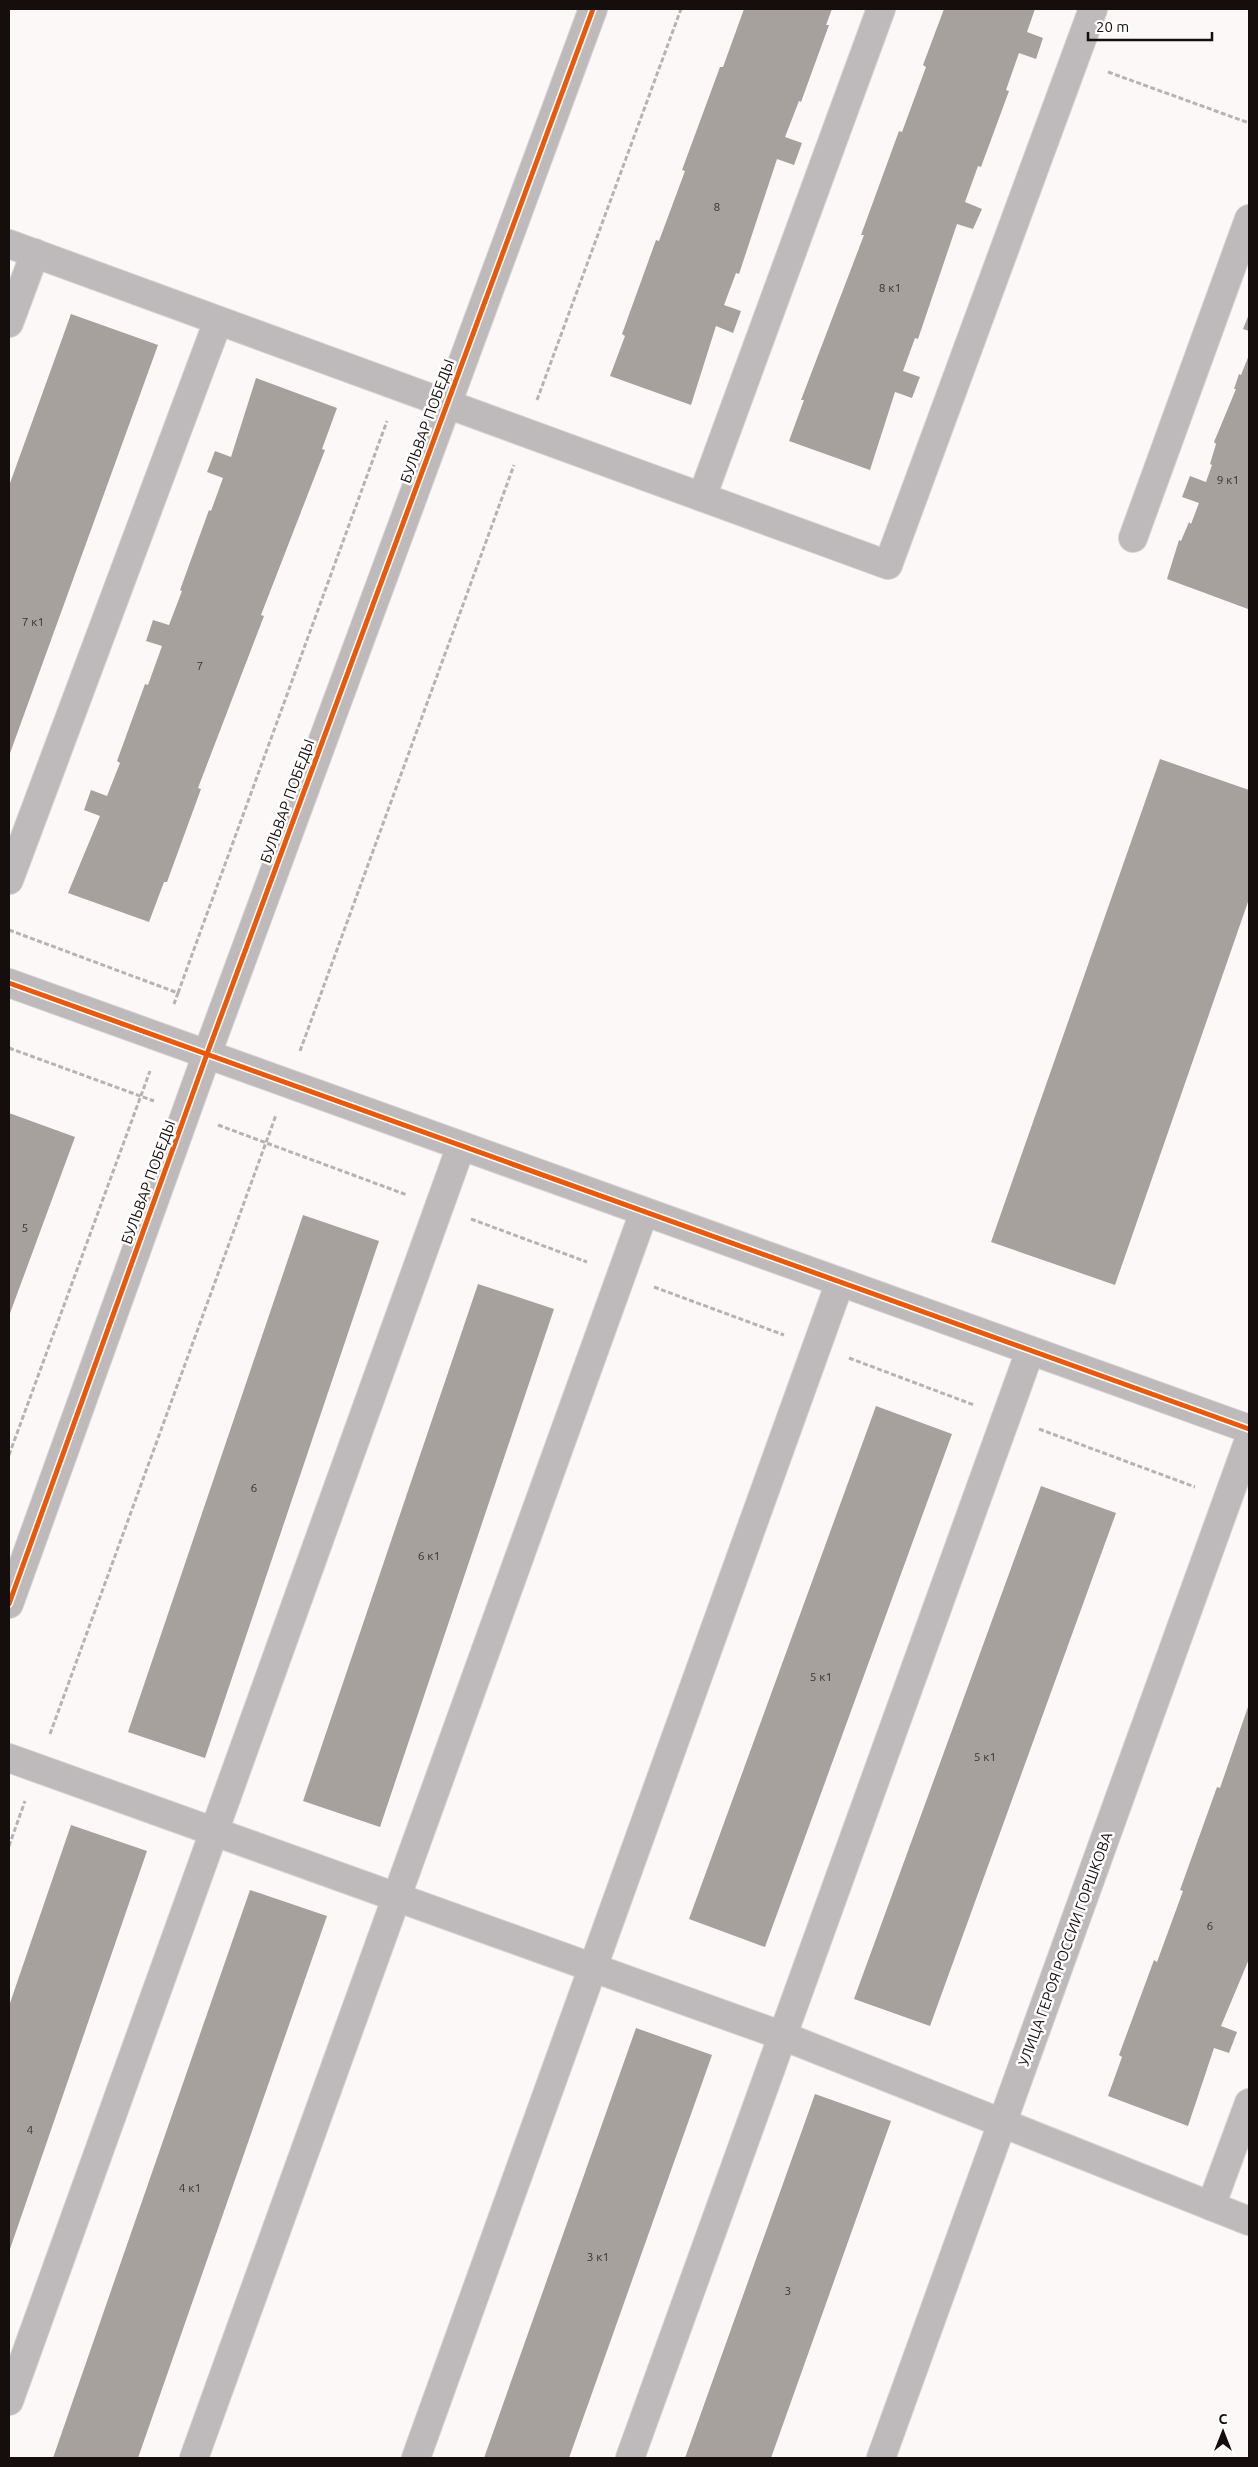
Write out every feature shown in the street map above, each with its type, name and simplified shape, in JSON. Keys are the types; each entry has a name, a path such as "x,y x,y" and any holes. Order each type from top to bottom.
{"street":[{"name":"БУЛЬВАР ПОБЕДЫ","path":"9,1604 207,1054 593,9"},
{"path":"702,497 881,9"},
{"path":"9,244 888,565 1093,9"},
{"path":"1133,538 1249,219"},
{"path":"9,323 34,253"},
{"path":"9,880 218,321"},
{"path":"9,983 1249,1429"},
{"path":"9,2400 462,1146"},
{"path":"194,2458 644,1212"},
{"path":"416,2458 840,1282"},
{"path":"630,2458 1030,1351"},
{"name":"УЛИЦА ГЕРОЯ РОССИИ ГОРШКОВА","path":"882,2458 1249,1440"},
{"path":"9,1758 782,2036 1249,2221"},
{"path":"1211,2206 1249,2103"}],"path":[{"path":"9,1846 680,9"},
{"path":"1074,60 1249,123"},
{"path":"9,1455 400,386"},
{"path":"9,930 178,993"}],"building":[{"path":"744,9 832,9 826,25 829,25 801,102 799,101 785,137 802,143 794,165 777,159 739,274 736,273 724,305 741,311 733,333 716,326 691,405 610,376 625,336 622,334 656,240 659,241 685,171 682,170 720,67 723,67"},
{"path":"944,9 1035,9 1027,32 1043,38 1036,59 1019,53 1006,90 1009,91 981,167 978,166 965,202 982,209 973,229 957,224 918,339 915,338 903,371 920,377 912,398 895,392 870,470 789,441 804,400 801,400 864,235 861,235 899,131 902,132 926,67 923,65"},
{"path":"71,314 158,345 9,756 9,486"},
{"path":"1249,314 1249,331 1243,329"},
{"path":"1249,355 1248,609 1167,579 1179,540 1181,541 1189,522 1191,524 1199,503 1182,497 1190,476 1206,482 1212,465 1210,464 1216,444 1214,442 1236,389 1234,389 1239,374 1241,375"},
{"path":"256,378 337,408 322,449 325,450 261,615 264,616 198,788 201,789 167,882 164,882 149,922 68,893 100,816 84,810 91,790 107,796 120,763 117,761 145,684 148,685 162,646 146,641 153,620 169,625 209,510 211,511 223,478 207,472 215,451 231,457"},
{"path":"1160,759 1249,790 1249,899 1115,1285 991,1242"},
{"path":"9,1113 75,1137 9,1316"},
{"path":"303,1215 379,1241 205,1758 128,1732"},
{"path":"478,1284 554,1309 380,1827 303,1801"},
{"path":"876,1406 952,1434 765,1947 689,1919"},
{"path":"1041,1486 1116,1513 930,2026 854,1999"},
{"path":"1249,1704 1249,1959 1221,2026 1237,2032 1229,2053 1214,2048 1188,2126 1108,2096 1122,2057 1119,2055 1154,1960 1157,1962 1183,1891 1180,1890 1217,1787 1220,1788"},
{"path":"71,1825 147,1851 9,2252 9,2006"},
{"path":"250,1890 327,1916 138,2458 53,2458"},
{"path":"636,2028 712,2055 569,2458 484,2458"},
{"path":"815,2094 891,2121 771,2458 685,2458"}],"cycle path":[{"path":"9,1604 207,1054 593,9"},
{"path":"9,983 1249,1429"}]}
